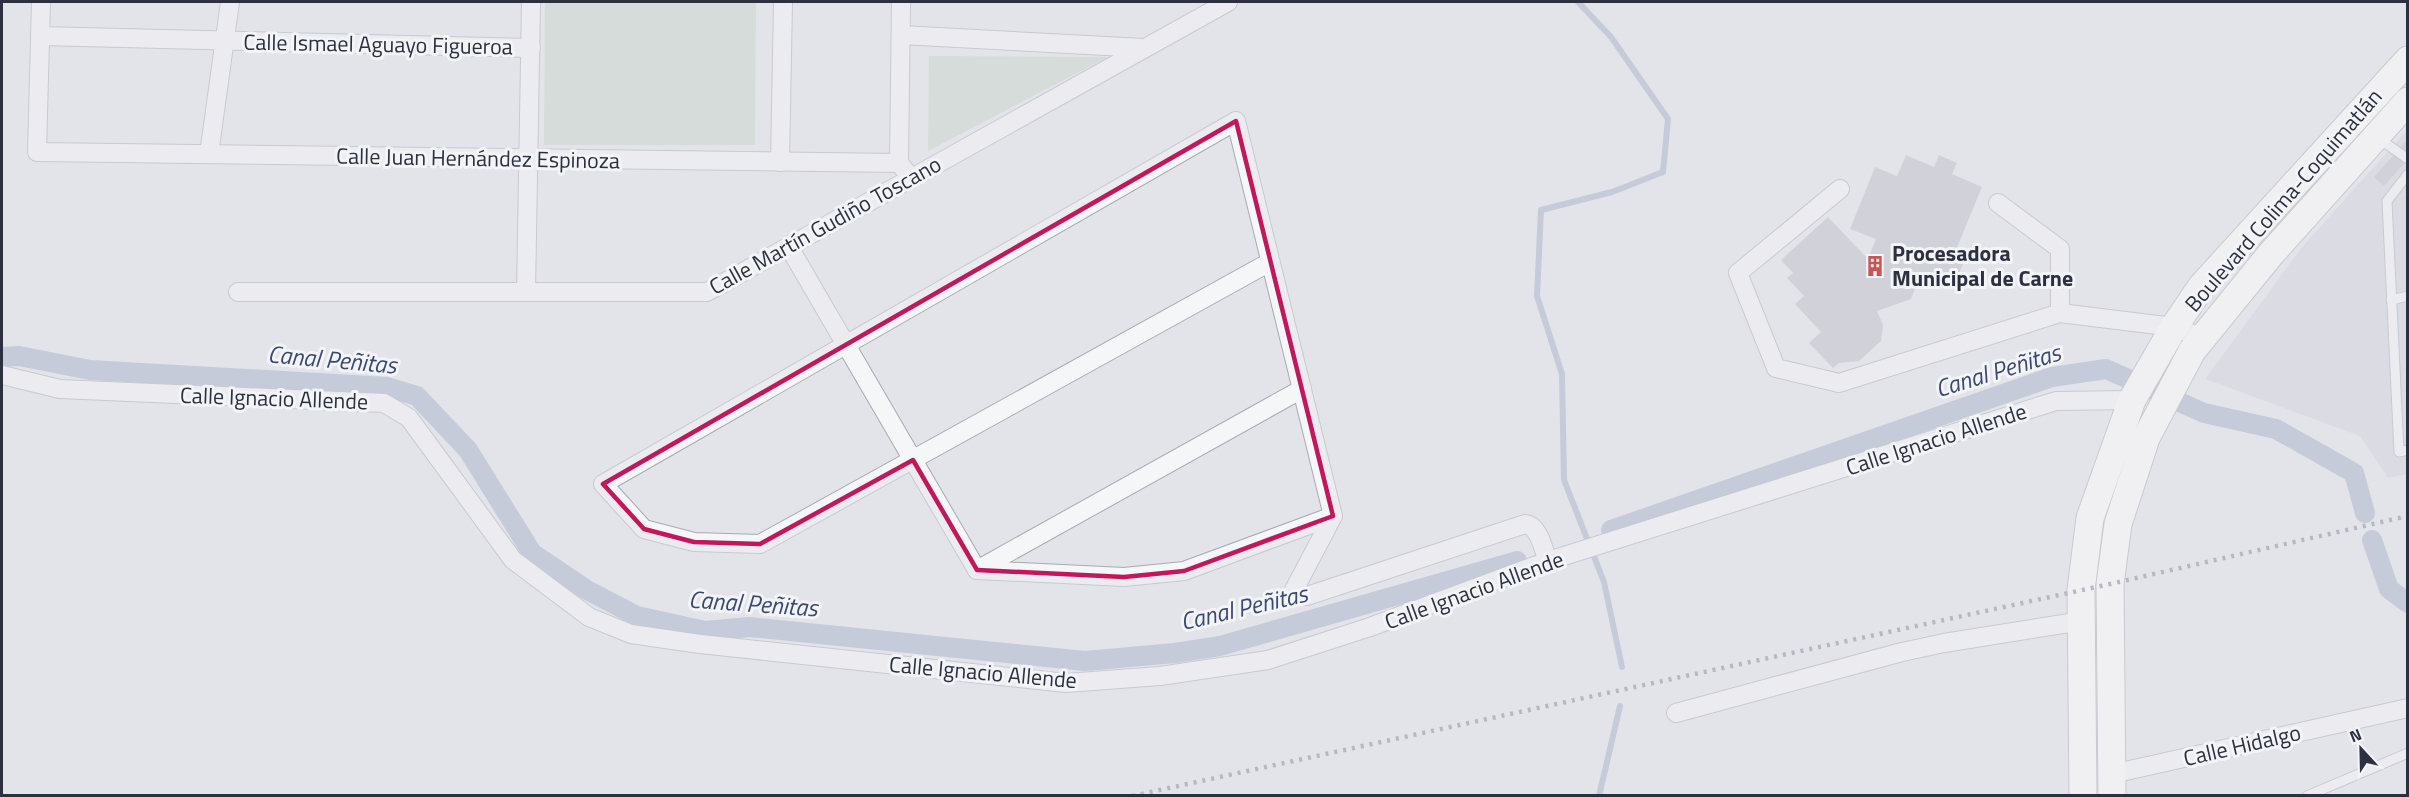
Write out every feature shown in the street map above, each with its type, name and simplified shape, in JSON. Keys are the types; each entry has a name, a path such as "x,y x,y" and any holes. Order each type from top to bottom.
{"main road":[{"name":"Boulevard Colima-Coquimatlán","path":"2083,795 2081,590 2090,518 2138,388 2201,287 2408,60"},
{"path":"2374,97 2401,109"},
{"name":"Boulevard Colima-Coquimatlán","path":"2112,785 2110,584 2118,524 2146,438 2172,384 2192,351 2270,255 2401,109"}],"street":[{"path":"40,36 41,2"},
{"path":"209,154 230,2"},
{"path":"526,292 531,2"},
{"path":"780,162 783,2"},
{"path":"901,2 899,163 911,178"},
{"name":"Calle Martín Gudiño Toscano","path":"238,292 707,292 1228,2"},
{"path":"901,34 1144,48"},
{"name":"Calle Ismael Aguayo Figueroa","path":"40,36 531,48"},
{"name":"Calle Juan Hernández Espinoza","path":"40,36 37,152 899,163"},
{"path":"1270,262 760,544 694,542 644,529 603,484 1236,121 1333,516 1294,591 1300,596 1307,596 1525,524 1535,527 1548,561"},
{"path":"1840,189 1738,273 1776,368 1839,383 2060,314 2174,327 2203,338"},
{"path":"1998,203 2060,249 2060,314"},
{"path":"789,247 977,570"},
{"name":"Calle Ignacio Allende","path":"2,375 60,389 384,403 409,418 513,560 589,617 631,634 700,644 1066,683 1160,676 1268,660 1370,627 1548,561 2056,401 2138,388"},
{"path":"977,570 1302,389"},
{"path":"977,570 1124,577 1184,571 1333,516"},
{"path":"1676,713 1902,652 2082,621"},
{"name":"Calle Hidalgo","path":"2112,785 2408,708"}],"lane":[{"path":"2376,136 2408,159"},
{"path":"2408,174 2387,201 2399,452 2408,450"},
{"path":"2391,300 2408,296"},
{"path":"2307,795 2408,753"}],"highlighted area":[{"path":"1236,121 1333,516 1184,571 1124,577 977,570 913,460 760,544 694,542 644,529 603,484 846,345"}],"shaded area":[{"path":"2407,130 2407,474 2388,478 2360,436 2205,379 2302,247"}],"green space":[{"path":"545,2 756,2 755,145 544,145"},
{"path":"929,56 1108,57 928,151"}],"building":[{"path":"2408,139 2408,159 2384,186 2374,177"},
{"name":"Procesadora Municipal de Carne","path":"1906,155 1934,167 1939,155 1957,163 1952,174 1982,187 1956,250 1967,254 1954,286 1921,273 1911,299 1877,311 1883,325 1881,341 1859,361 1839,363 1833,368 1809,343 1821,332 1795,304 1804,296 1787,278 1793,273 1781,260 1828,217 1868,259 1876,239 1850,229 1875,167 1897,176"}],"waterway":[{"path":"1578,2 1611,37 1668,119 1663,172 1612,192 1541,210 1537,296 1562,374 1564,480 1604,582 1622,667"},
{"name":"Canal Peñitas","path":"2,357 19,356 90,370 387,387 417,396 468,450 532,553 587,590 637,616 705,631 749,627 1085,661 1175,653 1220,646 1517,561"},
{"name":"Canal Peñitas","path":"1611,530 2052,377 2106,369 2204,413 2276,429 2354,473 2365,513"},
{"name":"Canal Peñitas","path":"2372,540 2389,589 2408,603"},
{"path":"1599,796 1620,706"}],"railway":[{"path":"1132,796 2110,584 2408,516"}],"place":[{"name":"Procesadora Municipal de Carne","path":"1875,266"}]}
